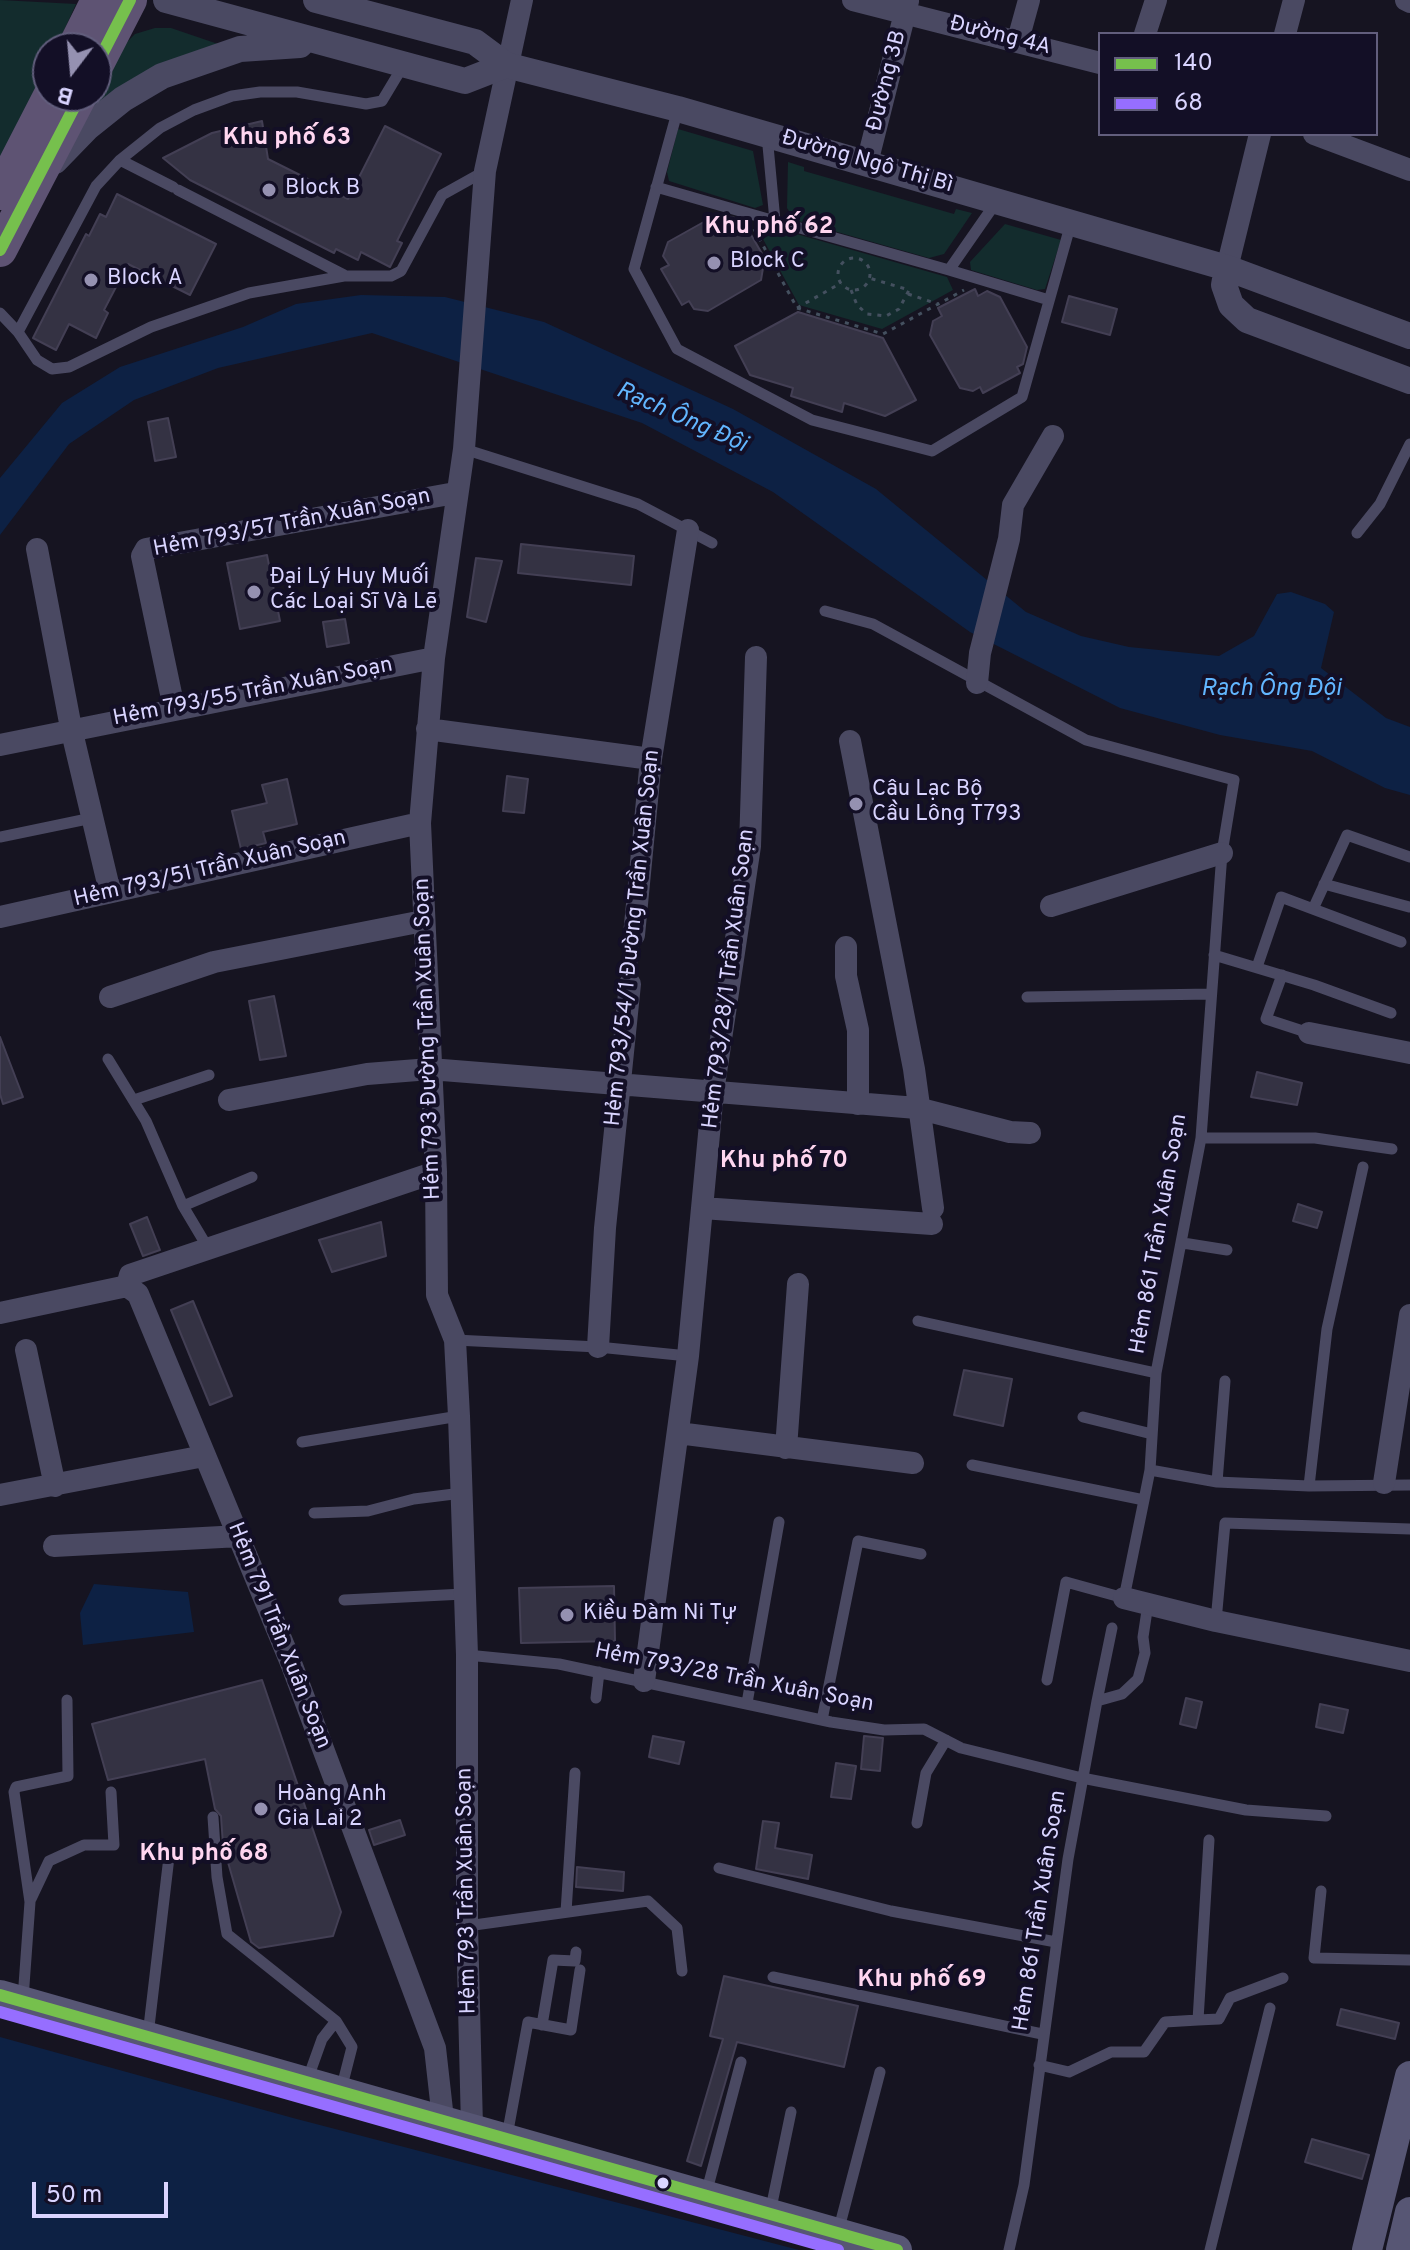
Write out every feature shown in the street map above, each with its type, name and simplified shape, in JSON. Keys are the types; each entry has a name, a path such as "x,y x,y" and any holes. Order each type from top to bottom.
{"main road":[{"path":"82,32 98,0"},
{"path":"112,35 130,0"},
{"path":"0,250 15,193 44,112"},
{"path":"15,193 69,112"},
{"path":"12,1998 897,2250"},
{"path":"1367,2250 1410,2076"},
{"path":"1401,2250 1410,2212"}],"street":[{"path":"166,0 465,81 506,65"},
{"name":"Đường Ngô Thị Bì","path":"316,0 475,42 506,65 678,109 1227,268 1410,336"},
{"path":"485,171 511,38 522,0"},
{"name":"Đường 4A","path":"853,0 906,7 1098,62"},
{"path":"1018,40 1029,0"},
{"path":"1146,32 1156,0"},
{"path":"1286,32 1294,0"},
{"name":"Đường 3B","path":"867,163 906,7"},
{"path":"15,193 123,99 162,76 240,49 331,45"},
{"path":"1260,136 1224,285 1231,305 1247,320 1410,381"},
{"path":"1319,136 1410,170"},
{"name":"Hẻm 793 Đường Trần Xuân Soạn","path":"467,1655 455,1340 437,1295 436,1172 420,823 434,658 455,493 464,449 485,171"},
{"path":"977,683 980,653 1009,539 1013,505 1053,436"},
{"name":"Hẻm 793/57 Trần Xuân Soạn","path":"174,708 142,556 146,549 455,493"},
{"name":"Hẻm 793/54/1 Đường Trần Xuân Soạn","path":"634,935 651,759 688,530"},
{"path":"37,549 71,728 110,892"},
{"name":"Hẻm 793/28/1 Trần Xuân Soạn","path":"644,1681 688,1356 713,1092 750,846 756,657"},
{"name":"Hẻm 793/55 Trần Xuân Soạn","path":"0,745 71,728 434,658"},
{"path":"427,729 651,759"},
{"path":"702,1208 933,1216 914,1069 850,741"},
{"name":"Hẻm 793/51 Trần Xuân Soạn","path":"0,917 420,823"},
{"path":"1051,906 1222,853"},
{"path":"110,997 214,962 423,921"},
{"path":"846,947 846,976 858,1030 858,1104"},
{"name":"Hẻm 793/54/1 Đường Trần Xuân Soạn","path":"598,1347 605,1228 630,984"},
{"path":"1309,1033 1410,1053"},
{"path":"229,1100 367,1074 430,1069 917,1108 981,1125 1030,1133"},
{"path":"0,1313 127,1286 130,1275 436,1172"},
{"path":"786,1448 798,1284"},
{"name":"Hẻm 791 Trần Xuân Soạn","path":"127,1286 138,1294 291,1663 435,2048 443,2119"},
{"path":"1384,1483 1410,1315"},
{"path":"26,1350 55,1486"},
{"path":"678,1433 913,1463"},
{"path":"0,1495 204,1456"},
{"path":"54,1546 240,1536"},
{"path":"1124,1598 1216,1621 1410,1661"},
{"name":"Hẻm 793 Trần Xuân Soạn","path":"467,1655 467,1926 472,2127"}],"lane":[{"path":"18,332 82,205 120,160 160,128 194,110 232,96 281,91 366,104 382,101 404,65"},
{"path":"678,109 634,269 677,349 812,420 932,451 1022,397 1071,222"},
{"path":"767,135 775,221"},
{"path":"120,160 344,276"},
{"path":"0,313 37,360 52,369 69,367 151,327 249,293 344,276 391,276 401,271 442,195 485,171"},
{"path":"656,187 1049,300"},
{"path":"949,270 998,200"},
{"path":"1357,533 1380,504 1410,444"},
{"path":"464,449 638,504 712,543"},
{"path":"825,611 873,624 977,683"},
{"name":"Hẻm 861 Trần Xuân Soạn","path":"977,683 1086,740 1234,780 1222,853 1201,1138 1156,1373 1150,1470 1124,1598"},
{"path":"0,837 92,818"},
{"path":"1313,909 1347,835 1410,857"},
{"path":"1324,884 1409,907"},
{"path":"1257,967 1281,897 1401,942"},
{"name":"Hẻm 793/54/1 Đường Trần Xuân Soạn","path":"630,984 634,935"},
{"path":"1214,955 1391,1013"},
{"path":"1282,975 1266,1019 1309,1033"},
{"path":"1027,997 1211,994"},
{"path":"108,1059 134,1100 183,1206 208,1248"},
{"path":"134,1100 209,1075"},
{"path":"1201,1138 1315,1138 1392,1149"},
{"path":"1309,1486 1327,1329 1363,1167"},
{"path":"183,1206 252,1177"},
{"path":"1183,1243 1227,1250"},
{"path":"918,1321 1156,1373"},
{"path":"455,1340 598,1347 688,1356"},
{"path":"1217,1482 1225,1381"},
{"path":"302,1442 459,1416"},
{"path":"1083,1417 1152,1434"},
{"path":"972,1465 1144,1500"},
{"path":"1150,1470 1217,1482 1309,1486 1410,1485"},
{"path":"314,1513 368,1511 414,1499 462,1493"},
{"path":"747,1703 779,1522"},
{"path":"1216,1621 1225,1523 1410,1529"},
{"path":"822,1720 858,1541 921,1554"},
{"path":"1047,1680 1066,1582 1124,1598"},
{"path":"344,1600 464,1594"},
{"path":"1097,1701 1122,1694 1138,1679 1145,1653 1143,1637 1148,1604"},
{"name":"Hẻm 861 Trần Xuân Soạn","path":"1009,2250 1024,2185 1042,2034 1082,1778 1112,1628"},
{"name":"Hẻm 793/28 Trần Xuân Soạn","path":"467,1655 599,1672 822,1720 884,1730 924,1729 961,1748 1082,1778 1246,1810 1326,1816"},
{"path":"596,1698 599,1672"},
{"path":"30,1902 14,1792 16,1787 68,1776 67,1700"},
{"path":"917,1823 929,1764 946,1740"},
{"path":"566,1912 575,1773"},
{"path":"12,1998 30,1902 38,1878 49,1861 84,1845 114,1845 111,1792"},
{"path":"213,1817 217,1877 227,1934 336,2021 352,2047 341,2090"},
{"path":"1198,2020 1209,1840"},
{"path":"147,2036 169,1857"},
{"path":"719,1868 891,1911 1056,1942"},
{"path":"1321,1891 1314,1958 1410,1960"},
{"path":"467,1926 648,1901 677,1928 682,1971"},
{"path":"542,2025 553,1960 575,1961 576,1952"},
{"path":"507,2137 528,2022 571,2030 580,1970"},
{"path":"773,1977 1042,2034"},
{"path":"1039,2065 1069,2072 1111,2052 1144,2052 1165,2022 1219,2019 1230,1998 1283,1978"},
{"path":"1210,2250 1270,2008"},
{"path":"307,2081 322,2039 336,2021"},
{"path":"706,2195 741,2062"},
{"path":"837,2233 880,2072"},
{"path":"770,2213 791,2112"}],"path":[{"path":"744,212 797,308 883,334 982,280"},
{"path":"848,260 863,262 869,278 909,290 895,312 876,316 857,305 851,290 841,283 839,272 848,260"},
{"path":"851,290 863,287 869,278"},
{"path":"797,308 841,283"},
{"path":"908,294 938,304"}],"green space":[{"path":"0,0 76,4 63,32 32,32 32,101 0,171"},
{"path":"155,28 171,28 218,44 112,98 112,67 121,48 135,34"},
{"path":"678,129 753,151 763,205 755,208 669,181 667,172"},
{"path":"788,162 804,167 804,171 954,214 956,209 972,213 944,254 929,258 795,220 787,208"},
{"path":"1005,224 1061,240 1045,289 1037,290 971,270 970,262"},
{"path":"779,229 947,277 953,290 882,329 799,305 763,239"}],"water":[{"name":"Rạch Ông Đội","path":"361,295 445,297 544,322 733,409 876,489 1026,612 1081,636 1129,647 1219,656 1254,636 1277,594 1291,592 1325,604 1334,612 1321,668 1386,718 1410,727 1410,795 1385,788 1312,751 1220,735 1120,708 970,632 773,492 642,423 372,333 218,368 134,400 69,444 0,535 0,478 62,403 120,367 243,327 296,304"},
{"path":"94,1584 188,1592 194,1632 83,1645 80,1613"},
{"path":"0,2037 293,2118 799,2250 0,2250"}],"building":[{"name":"Block B","path":"262,121 268,159 348,199 385,126 441,154 397,241 402,243 390,267 361,252 358,260 336,249 334,253 190,180 163,158 212,133"},
{"name":"Block A","path":"117,194 216,244 190,295 128,264 104,310 108,313 96,338 69,324 56,350 33,338 86,234 89,236 100,214 106,217"},
{"name":"Block C","path":"718,214 735,218 738,223 743,221 764,257 759,260 763,268 761,280 708,311 694,309 689,301 682,305 661,269 669,265 663,256 668,242"},
{"path":"975,289 978,296 987,291 1000,297 1027,347 1023,364 1017,367 1020,373 983,393 980,387 973,391 960,388 930,335 933,321 942,316 938,308"},
{"path":"1069,296 1117,309 1110,335 1062,322"},
{"path":"798,312 883,338 916,400 885,416 844,403 842,412 791,396 793,388 750,375 735,346"},
{"path":"168,418 176,457 155,461 148,422"},
{"path":"521,544 634,556 631,585 518,573"},
{"name":"Đại Lý Huy Muối Các Loại Sĩ Và Lẽ","path":"267,555 280,621 240,629 227,563"},
{"path":"476,558 502,561 486,622 467,617"},
{"path":"345,619 349,643 327,647 323,622"},
{"path":"507,776 528,779 524,813 503,811"},
{"path":"287,779 297,824 263,832 266,843 241,849 232,811 267,803 262,785"},
{"path":"274,996 286,1056 260,1060 249,1001"},
{"path":"0,1037 23,1097 3,1104 0,1094"},
{"path":"1257,1072 1302,1083 1297,1105 1251,1097"},
{"path":"1298,1204 1322,1212 1317,1228 1293,1221"},
{"path":"147,1217 160,1250 143,1256 130,1224"},
{"path":"381,1222 386,1256 332,1272 319,1240"},
{"path":"193,1301 232,1396 210,1405 171,1310"},
{"path":"964,1370 1012,1379 1003,1426 954,1415"},
{"name":"Kiều Đàm Ni Tự","path":"614,1586 615,1641 521,1643 519,1588"},
{"name":"Hoàng Anh Gia Lai 2","path":"262,1680 341,1912 333,1936 259,1948 251,1942 223,1845 221,1816 215,1809 205,1759 108,1780 92,1724"},
{"path":"1186,1698 1202,1702 1196,1728 1180,1724"},
{"path":"1320,1704 1348,1710 1343,1733 1316,1727"},
{"path":"653,1736 684,1742 679,1764 649,1757"},
{"path":"864,1736 883,1738 880,1771 861,1769"},
{"path":"836,1763 856,1766 851,1799 831,1797"},
{"path":"400,1820 405,1835 374,1845 369,1830"},
{"path":"763,1821 779,1823 775,1848 812,1855 808,1879 756,1869"},
{"path":"577,1867 624,1872 623,1891 576,1887"},
{"path":"724,1976 858,2006 844,2067 737,2042 701,2166 687,2161 723,2039 710,2036"},
{"path":"1341,2009 1399,2023 1395,2039 1337,2025"},
{"path":"1312,2139 1369,2155 1362,2179 1305,2162"}],"transit line":[{"name":"140","path":"112,35 130,0"},
{"name":"140","path":"0,250 72,112"},
{"name":"140","path":"0,1995 897,2250"},
{"name":"68","path":"0,2012 838,2250"}],"place":[{"name":"Block B","path":"269,190"},
{"name":"Block C","path":"714,263"},
{"name":"Block A","path":"91,280"},
{"name":"Đại Lý Huy Muối Các Loại Sĩ Và Lẽ","path":"254,592"},
{"name":"Câu Lạc Bộ Cầu Lông T793","path":"856,804"},
{"name":"Kiều Đàm Ni Tự","path":"567,1615"},
{"name":"Hoàng Anh Gia Lai 2","path":"261,1809"}],"district":[{"name":"Khu phố 63","path":"287,139"},
{"name":"Khu phố 62","path":"769,228"},
{"name":"Khu phố 70","path":"784,1162"},
{"name":"Khu phố 68","path":"204,1855"},
{"name":"Khu phố 69","path":"922,1981"}]}
